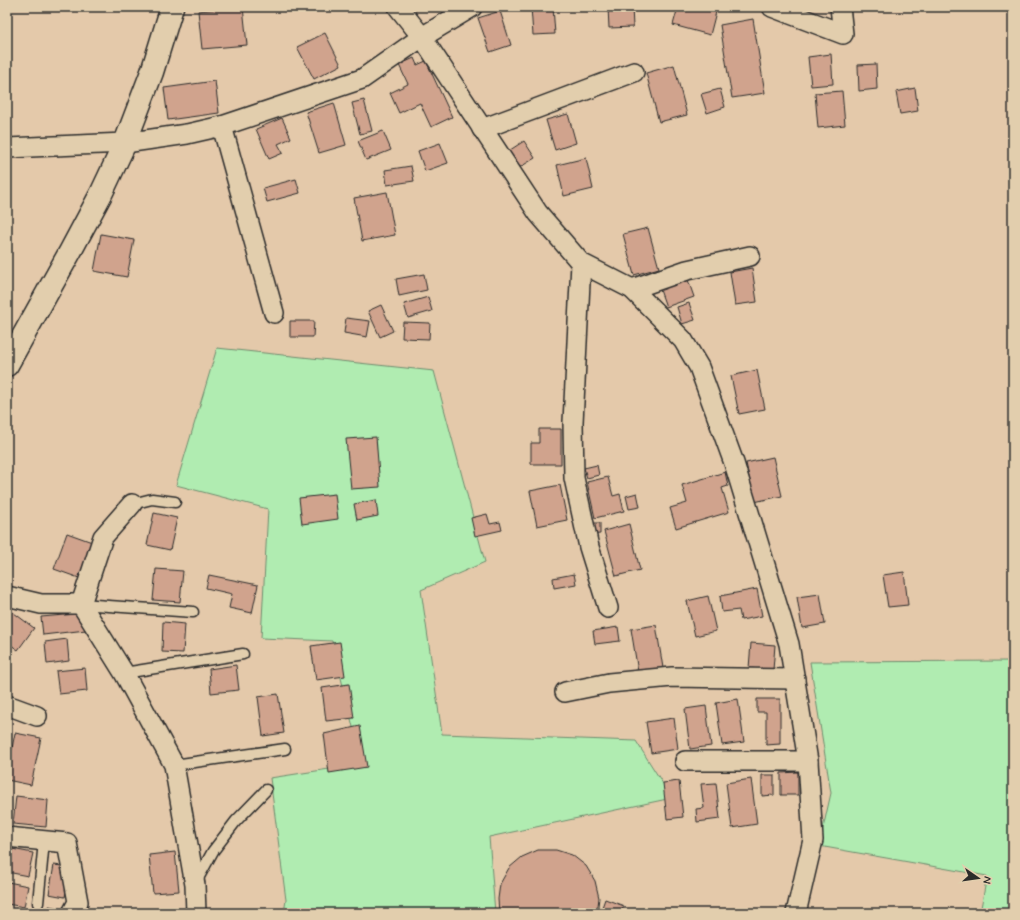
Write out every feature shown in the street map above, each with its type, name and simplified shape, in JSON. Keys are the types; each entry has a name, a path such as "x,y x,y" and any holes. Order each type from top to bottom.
{"street":[{"path":"7,365 70,252 126,143 152,72 172,7"},
{"path":"398,7 422,37 538,213 582,263 632,289 683,340 699,367 734,463 789,644 808,761 813,840 796,913"},
{"path":"7,148 126,143 187,134 222,126 362,79 422,37 472,7"},
{"path":"772,7 843,34 840,7"},
{"path":"482,129 634,72"},
{"path":"222,126 274,313"},
{"path":"632,289 687,270 750,256"},
{"path":"582,263 573,422 574,478 589,547 608,608"},
{"path":"132,504 103,536 81,604 124,673 174,764 195,885 196,913"},
{"path":"7,596 41,604 81,604"},
{"path":"564,692 609,683 672,677 795,679"},
{"path":"7,705 37,716"},
{"path":"685,761 808,761"},
{"path":"7,837 67,843 78,902 72,913"}],"lane":[{"path":"132,504 152,499 175,502"},
{"path":"81,604 193,612"},
{"path":"124,673 243,654"},
{"path":"174,764 285,749"},
{"path":"195,885 213,851 236,821 266,790"},
{"path":"38,903 44,840"}],"green space":[{"path":"217,348 434,371 485,562 421,590 442,734 636,741 672,798 489,837 495,913 284,913 286,900 270,778 362,764 332,641 261,638 268,509 176,485"},
{"path":"1013,661 1013,913 980,913 987,876 819,846 831,793 810,662"}],"building":[{"path":"243,7 247,45 202,49 198,11"},
{"path":"531,7 553,7 555,34 533,35"},
{"path":"608,7 632,7 633,27 609,28"},
{"path":"678,7 717,8 710,35 673,25"},
{"path":"500,11 511,45 490,52 478,18"},
{"path":"753,19 765,93 732,98 720,25"},
{"path":"325,33 341,65 314,79 297,47"},
{"path":"831,54 833,84 811,86 808,57"},
{"path":"414,58 417,65 426,61 452,117 431,127 420,103 399,113 390,93 408,84 399,65"},
{"path":"876,64 877,89 859,91 858,65"},
{"path":"674,65 687,115 659,122 646,73"},
{"path":"215,81 219,113 168,120 164,88"},
{"path":"915,88 918,111 900,114 896,92"},
{"path":"720,89 725,107 707,113 701,94"},
{"path":"842,91 845,125 818,128 815,93"},
{"path":"364,100 372,131 360,134 352,103"},
{"path":"334,103 346,145 319,153 306,112"},
{"path":"568,114 576,143 555,150 546,120"},
{"path":"282,118 291,138 278,144 283,153 269,159 256,129"},
{"path":"383,131 391,150 366,160 358,141"},
{"path":"524,141 535,158 517,169 507,152"},
{"path":"440,143 448,163 425,171 418,151"},
{"path":"586,158 593,189 564,196 557,165"},
{"path":"411,166 414,181 387,185 385,170"},
{"path":"296,179 300,193 267,202 263,188"},
{"path":"387,192 395,235 362,241 354,198"},
{"path":"648,228 659,268 634,275 623,234"},
{"path":"101,234 134,240 127,277 94,271"},
{"path":"752,268 757,302 735,305 730,272"},
{"path":"424,274 427,290 399,296 396,279"},
{"path":"687,277 694,297 666,307 659,287"},
{"path":"428,297 432,311 408,318 404,304"},
{"path":"689,303 695,320 682,324 677,307"},
{"path":"381,305 393,331 380,337 368,311"},
{"path":"346,318 370,321 367,337 344,333"},
{"path":"290,321 314,321 313,337 290,337"},
{"path":"403,322 430,323 429,339 402,338"},
{"path":"757,370 765,409 739,414 731,376"},
{"path":"539,429 561,429 561,464 531,464 531,443 539,443"},
{"path":"376,437 380,487 351,489 346,439"},
{"path":"773,457 782,496 754,502 746,463"},
{"path":"597,465 599,475 587,478 584,468"},
{"path":"725,472 728,486 722,488 729,512 676,528 670,508 687,503 682,485"},
{"path":"608,477 613,496 620,494 624,511 595,518 587,482"},
{"path":"560,485 567,520 537,526 530,491"},
{"path":"637,493 640,507 629,509 626,496"},
{"path":"335,494 338,519 302,524 299,498"},
{"path":"376,500 378,516 357,520 354,504"},
{"path":"154,513 177,518 170,550 147,545"},
{"path":"487,514 490,524 500,522 502,530 475,536 471,518"},
{"path":"7,521 12,522 7,538"},
{"path":"589,523 600,523 600,534 589,535"},
{"path":"629,524 640,570 616,576 604,531"},
{"path":"67,533 92,542 79,578 54,569"},
{"path":"156,569 183,571 180,602 153,600"},
{"path":"904,572 908,605 888,607 883,575"},
{"path":"574,574 576,584 554,588 553,578"},
{"path":"209,575 258,585 252,613 229,608 232,594 206,588"},
{"path":"757,589 762,616 741,620 739,610 722,612 720,596"},
{"path":"820,594 825,624 802,628 797,597"},
{"path":"708,596 716,631 695,636 687,601"},
{"path":"10,610 34,628 18,650 7,642 7,614"},
{"path":"77,614 86,630 43,635 41,617"},
{"path":"163,622 185,624 183,653 162,652"},
{"path":"656,625 663,668 638,672 631,629"},
{"path":"618,627 620,641 595,644 593,631"},
{"path":"67,639 69,661 47,664 45,642"},
{"path":"340,642 345,676 316,680 311,646"},
{"path":"751,643 775,645 773,670 749,668"},
{"path":"236,665 239,690 211,693 209,669"},
{"path":"85,668 87,691 59,694 56,671"},
{"path":"349,684 354,718 326,721 322,688"},
{"path":"278,694 284,733 263,736 258,697"},
{"path":"738,699 744,742 722,745 716,703"},
{"path":"757,699 780,699 780,744 766,745 766,712 757,712"},
{"path":"706,706 711,746 690,749 685,709"},
{"path":"674,718 678,749 651,753 646,722"},
{"path":"360,726 367,767 329,773 324,734"},
{"path":"15,733 41,738 31,785 7,780"},
{"path":"798,772 798,795 781,795 781,773"},
{"path":"762,775 774,775 774,795 762,796"},
{"path":"751,779 757,824 732,828 726,783"},
{"path":"679,781 683,817 667,819 663,783"},
{"path":"716,783 720,819 697,822 696,809 704,808 701,784"},
{"path":"16,796 48,800 46,827 13,824"},
{"path":"12,849 33,853 28,876 7,872"},
{"path":"538,850 556,850 572,855 586,866 595,881 599,898 597,913 499,913 498,899 500,884 509,868 522,857"},
{"path":"175,852 179,891 153,893 149,855"},
{"path":"54,865 70,867 65,897 49,894"},
{"path":"8,882 28,886 24,907 7,904"},
{"path":"605,899 624,906 621,913 600,913"},
{"path":"49,906 63,909 61,913 47,913"},
{"path":"7,911 27,913 7,913"}]}
